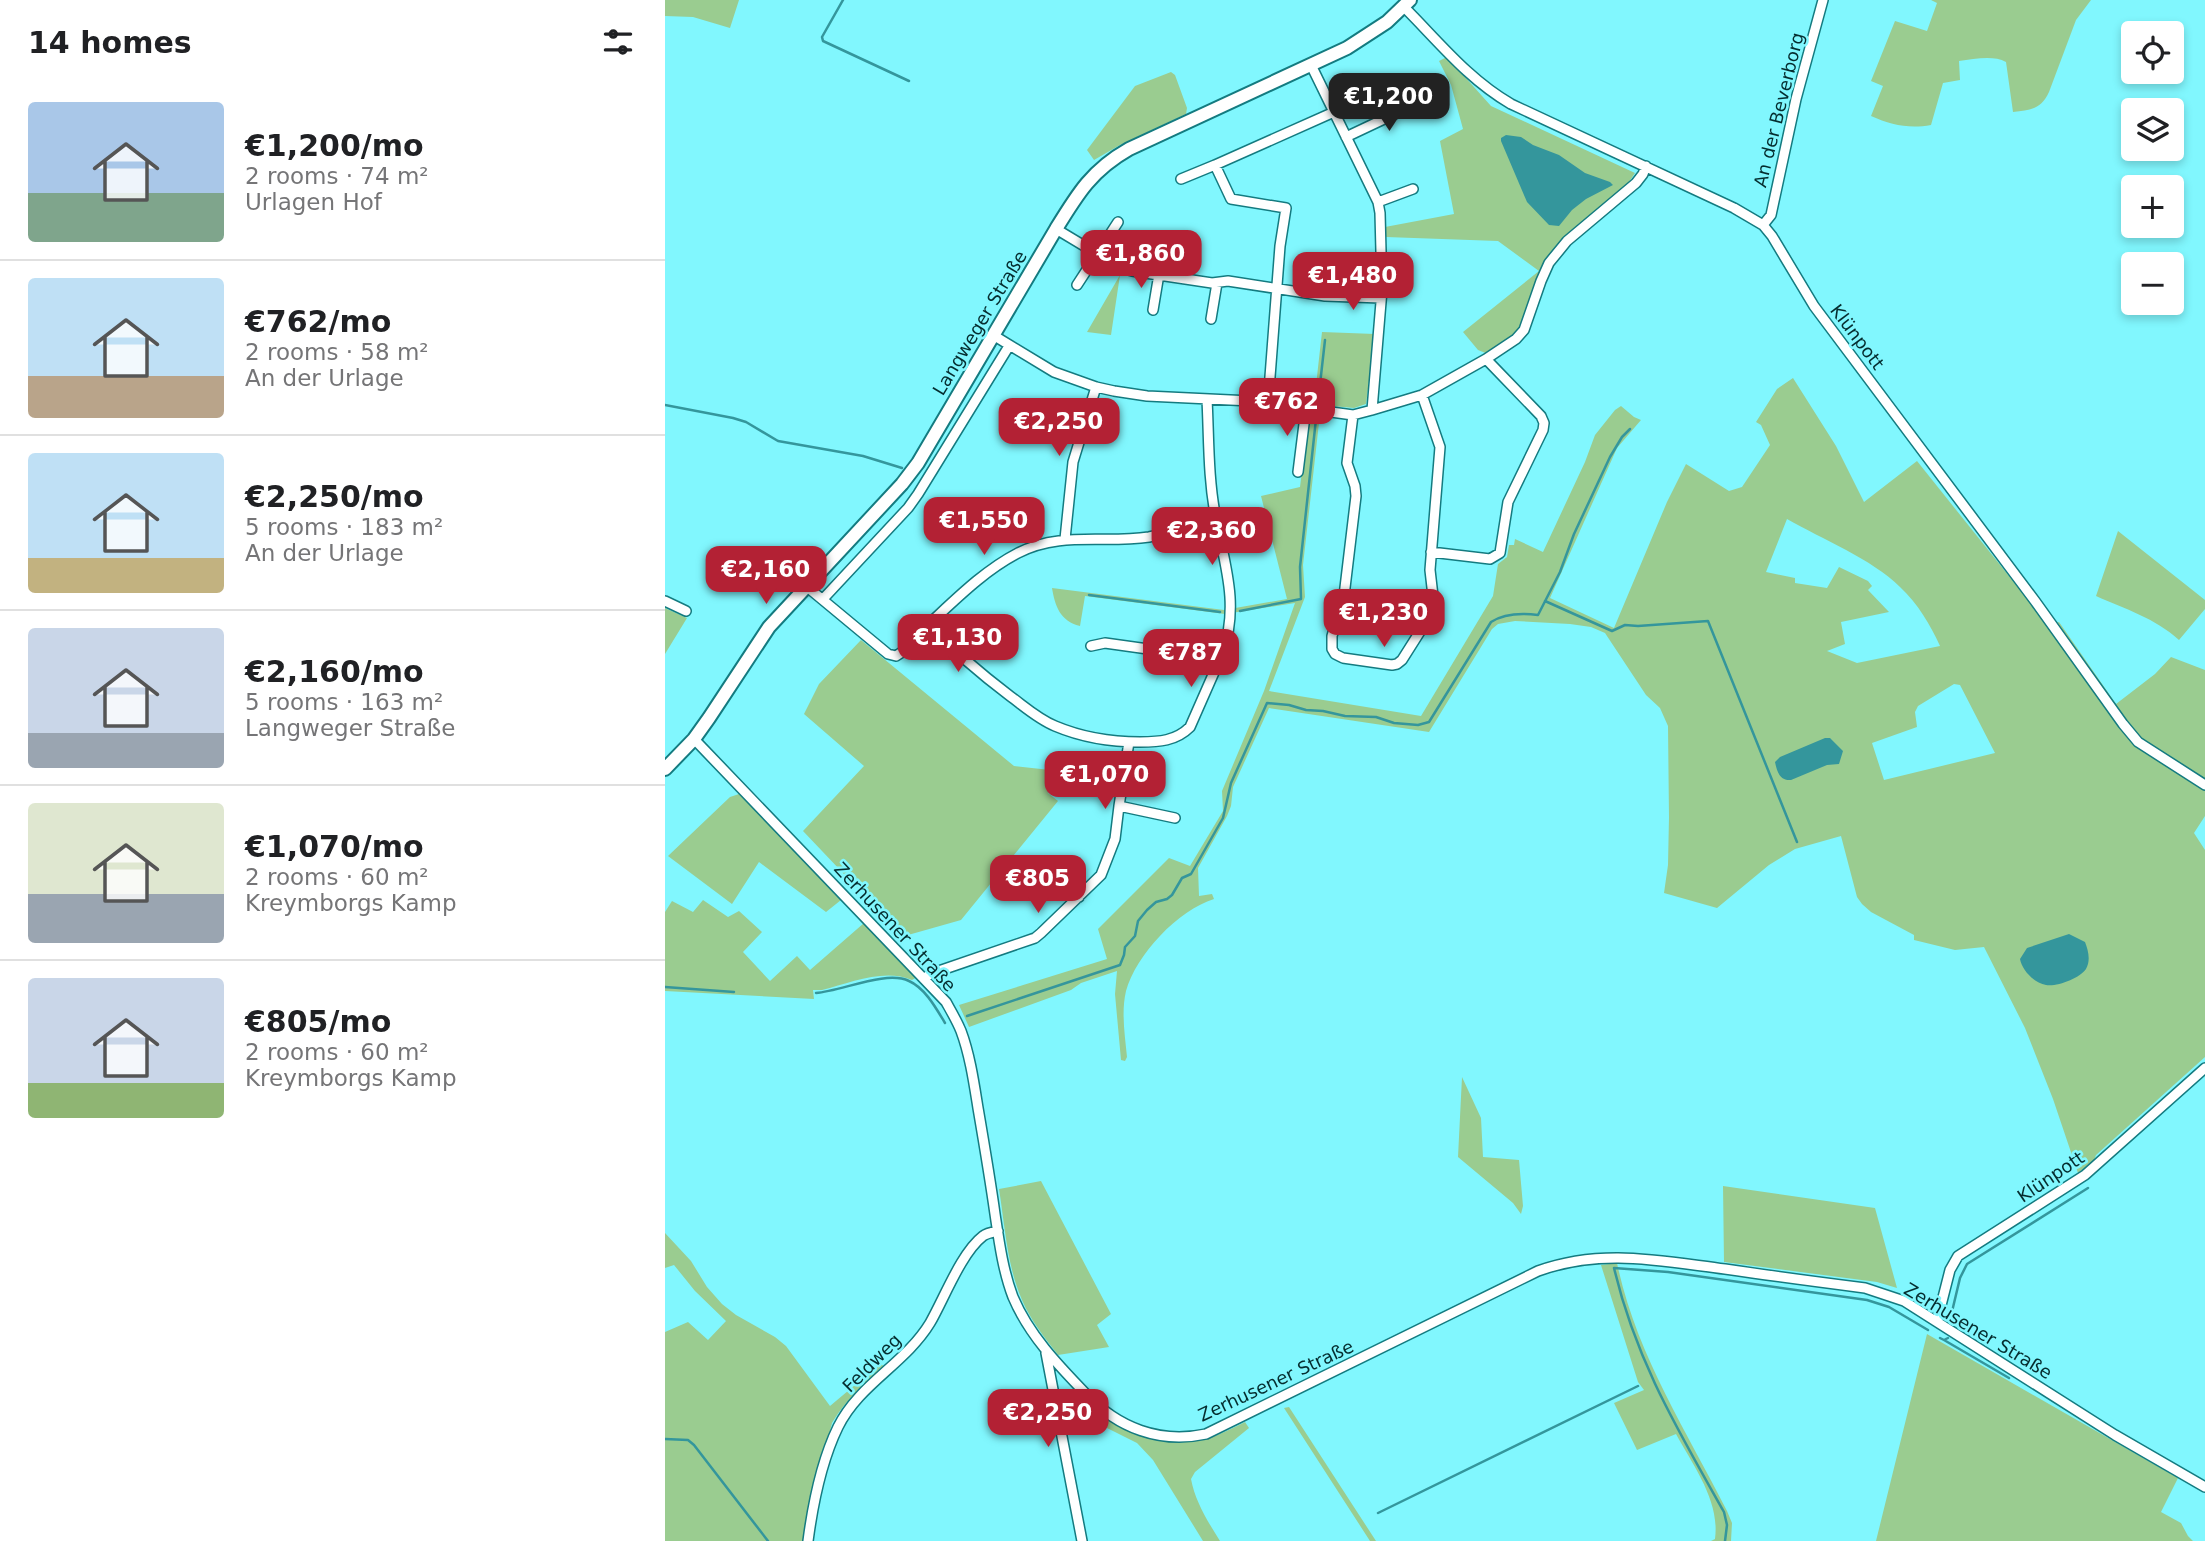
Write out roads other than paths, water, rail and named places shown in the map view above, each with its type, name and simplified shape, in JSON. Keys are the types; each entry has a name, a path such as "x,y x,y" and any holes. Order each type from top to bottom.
{"street":[{"name":"An der Beverborg","path":"1763,225 1771,215 1796,99 1823,0"},
{"name":"Klünpott","path":"1407,4 1468,75 1490,92 1734,208 1763,225 1781,248 1814,306 2035,601 2123,724 2138,742 2205,785"},
{"name":"Langweger Straße","path":"667,762 694,739 769,627 902,484 918,463 1087,181 1116,156 1347,48 1370,35 1407,4"},
{"path":"1311,65 1378,202 1380,213 1381,298 1372,410"},
{"path":"1346,137 1420,102"},
{"path":"1181,179 1334,112"},
{"path":"1215,165 1231,199 1286,208 1280,246 1268,403"},
{"path":"993,335 1053,372 1096,387 1147,396 1268,403 1353,415 1422,395 1516,339 1524,330 1541,281 1558,251 1636,183 1646,166"},
{"path":"1378,202 1413,189"},
{"path":"1077,285 1118,222"},
{"path":"1056,229 1126,270 1217,283 1229,281 1325,296 1381,298"},
{"path":"1153,310 1159,274"},
{"path":"1212,319 1217,283"},
{"path":"823,599 908,508 1010,346"},
{"path":"1431,552 1490,559 1500,554 1508,502 1543,430 1541,416 1486,359"},
{"path":"1065,538 1073,461 1096,387"},
{"path":"1353,415 1347,463 1356,496 1344,596 1332,636 1332,649 1343,658 1392,665 1402,660 1433,611 1431,552 1440,447 1422,395"},
{"path":"929,625 967,662 1039,718 1056,726 1090,736 1129,742 1168,740 1184,734 1190,727 1223,652 1231,613 1230,586 1210,476 1207,399"},
{"path":"1298,472 1306,408"},
{"path":"806,586 888,654 896,656 978,579 1038,543 1065,538 1104,540 1149,537 1216,518"},
{"path":"665,601 686,611"},
{"path":"1091,646 1105,643 1155,650 1223,652"},
{"name":"Zerhusener Straße","path":"694,739 946,1002 961,1031 972,1075 998,1231 1013,1296 1028,1326 1045,1351 1093,1402 1120,1422 1151,1435 1190,1437 1206,1434 1529,1275 1587,1259 1628,1257 1865,1288 1903,1301 2115,1435 2205,1487"},
{"path":"924,979 930,974 1035,938 1101,875 1115,839 1129,742"},
{"path":"1119,806 1175,818"},
{"path":"1052,868 1079,897"},
{"name":"Klünpott","path":"1937,1321 1950,1270 1958,1256 2085,1175 2205,1068"},
{"name":"Feldweg","path":"808,1541 823,1467 843,1417 861,1393 920,1337 972,1247 983,1236 998,1231"},
{"path":"1045,1351 1082,1541"}],"water":[{"path":"1506,135 1521,137 1559,155 1585,173 1613,185 1586,199 1572,210 1559,226 1549,225 1527,202 1501,141"},
{"path":"1830,738 1843,751 1839,764 1827,765 1791,780 1780,775 1775,762 1780,757"},
{"path":"2069,934 2085,942 2089,959 2086,969 2074,979 2056,985 2042,984 2033,979 2020,959 2027,948"}],"waterway":[{"path":"843,0 822,37 823,41 909,81"},
{"path":"1318,402 1325,340"},
{"path":"665,405 746,422 778,441 863,456 902,468"},
{"path":"1240,611 1301,599 1300,567 1316,419"},
{"path":"967,1016 1120,965 1125,947 1135,936 1138,921 1156,902 1172,895 1182,878 1191,874 1223,818 1231,783 1267,703 1345,716 1376,717 1394,723 1418,725 1429,722 1491,622 1514,614 1538,615 1560,572 1574,534 1610,457 1630,429"},
{"path":"1089,595 1220,612"},
{"path":"1545,601 1612,631 1625,625 1708,621 1797,842"},
{"path":"816,993 876,979 899,978 920,988 945,1023"},
{"path":"665,987 734,992"},
{"path":"1950,1320 1960,1278 1967,1264 2088,1188"},
{"path":"1725,1541 1727,1525 1724,1512 1646,1364 1623,1302 1614,1268 1668,1272 1867,1300 1889,1307 1928,1330"},
{"path":"1940,1338 1948,1338"},
{"path":"1944,1340 2009,1378"},
{"path":"1378,1513 1638,1386"},
{"path":"665,1439 688,1440 694,1445 768,1541"}]}
